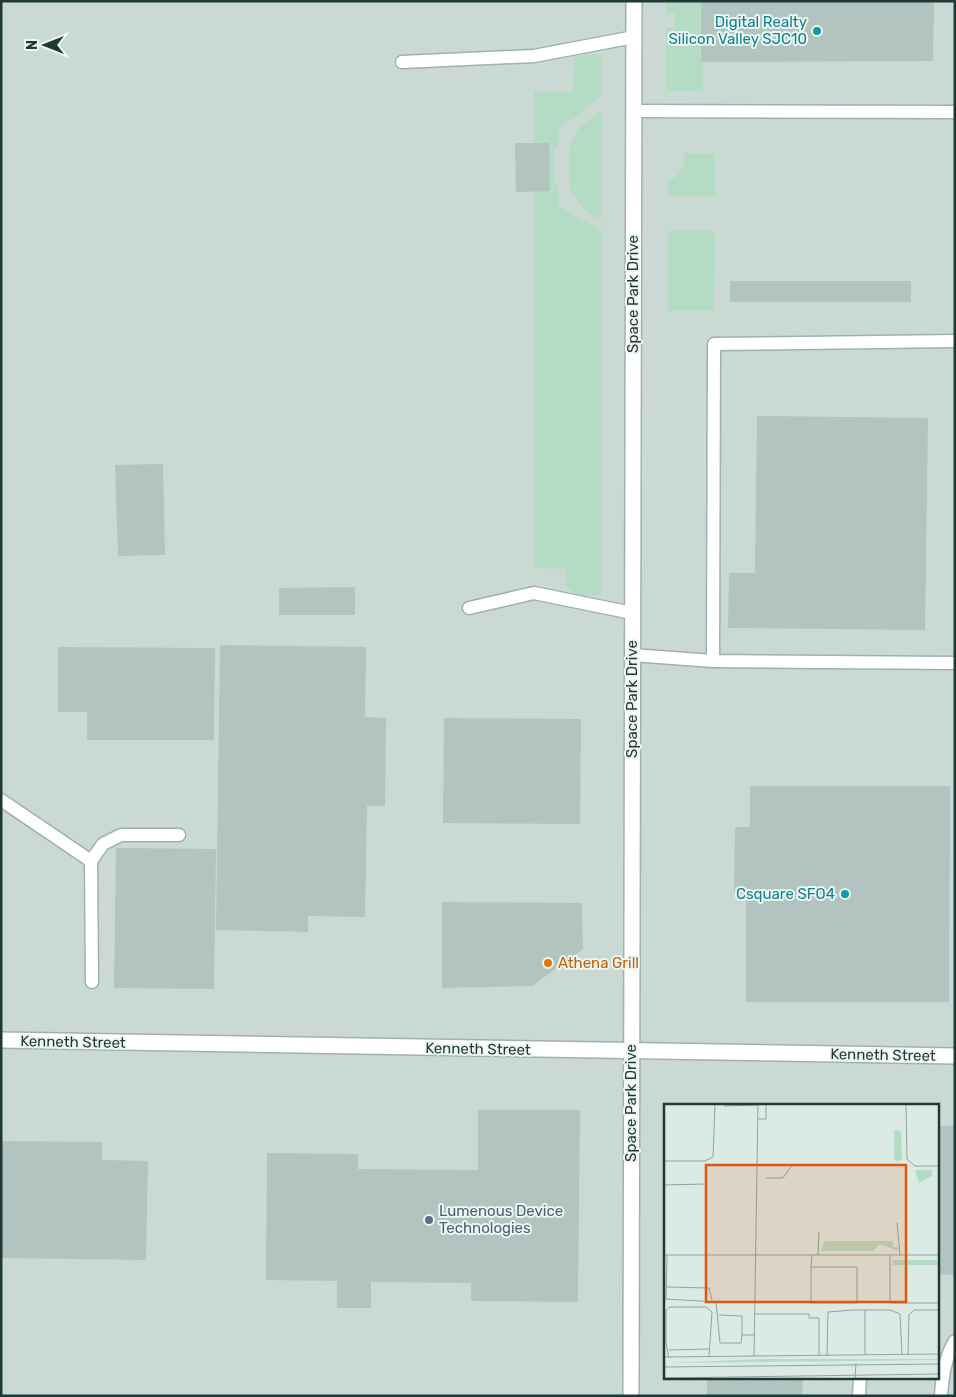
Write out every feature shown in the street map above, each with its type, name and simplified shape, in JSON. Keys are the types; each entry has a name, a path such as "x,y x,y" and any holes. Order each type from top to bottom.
{"street":[{"name":"Space Park Drive","path":"631,1396 634,1"},
{"name":"Kenneth Street","path":"1,1040 955,1056"}],"lane":[{"path":"402,62 534,56 634,37"},
{"path":"633,112 955,112"},
{"path":"713,661 714,344 955,341"},
{"path":"469,608 534,593 632,613"},
{"path":"632,655 713,661 955,663"},
{"path":"1,800 92,861"},
{"path":"92,982 92,861 104,844 121,835 179,835"},
{"path":"941,1396 942,1362 955,1341"},
{"path":"859,1396 860,1380"}],"shaded area":[{"path":"1,1 955,1 955,1396 1,1396"}],"green space":[{"path":"666,1 701,1 703,91 666,91 666,27 675,27 675,13 666,13"},
{"path":"601,54 601,97 597,98 580,115 559,126 558,147 554,148 554,184 558,185 559,207 602,230 601,595 578,595 566,586 565,569 534,568 534,191 550,191 549,143 534,143 534,92 573,91 574,56"},
{"path":"602,112 602,218 594,217 583,208 569,187 570,144 579,128 597,113"},
{"path":"684,153 715,153 715,197 668,196 668,178 675,178 684,166"},
{"path":"668,231 715,231 714,311 668,311"}],"building":[{"name":"Digital Realty Silicon Valley SJC10","path":"701,1 934,1 933,61 701,62"},
{"path":"515,143 549,143 550,191 516,192"},
{"path":"730,281 911,281 911,302 730,302"},
{"path":"757,416 928,418 925,630 728,628 729,573 755,573"},
{"path":"163,464 165,555 118,556 115,465"},
{"path":"355,587 355,615 279,615 279,588"},
{"path":"220,645 366,647 365,717 386,718 385,806 367,806 365,917 308,916 308,932 216,930"},
{"path":"58,647 215,648 214,740 87,740 87,712 58,712"},
{"path":"444,718 581,719 580,824 443,823"},
{"name":"Csquare SFO4","path":"750,786 950,786 949,1002 746,1002 746,894 734,894 735,827 750,827"},
{"path":"116,848 216,849 214,989 114,988"},
{"path":"442,902 582,903 583,949 532,986 442,988"},
{"path":"478,1110 580,1110 578,1302 471,1301 471,1283 371,1282 371,1308 337,1308 337,1281 266,1280 267,1153 358,1154 358,1169 478,1170"},
{"path":"938,1126 955,1126 955,1275 938,1274"},
{"path":"1,1141 102,1142 102,1160 148,1161 146,1260 1,1258"},
{"path":"707,1380 803,1380 802,1396 707,1396"}],"place":[{"name":"Digital Realty Silicon Valley SJC10","path":"817,31"},
{"name":"Csquare SFO4","path":"845,894"},
{"name":"Athena Grill","path":"548,963"},
{"name":"Lumenous Device Technologies","path":"429,1220"}]}
